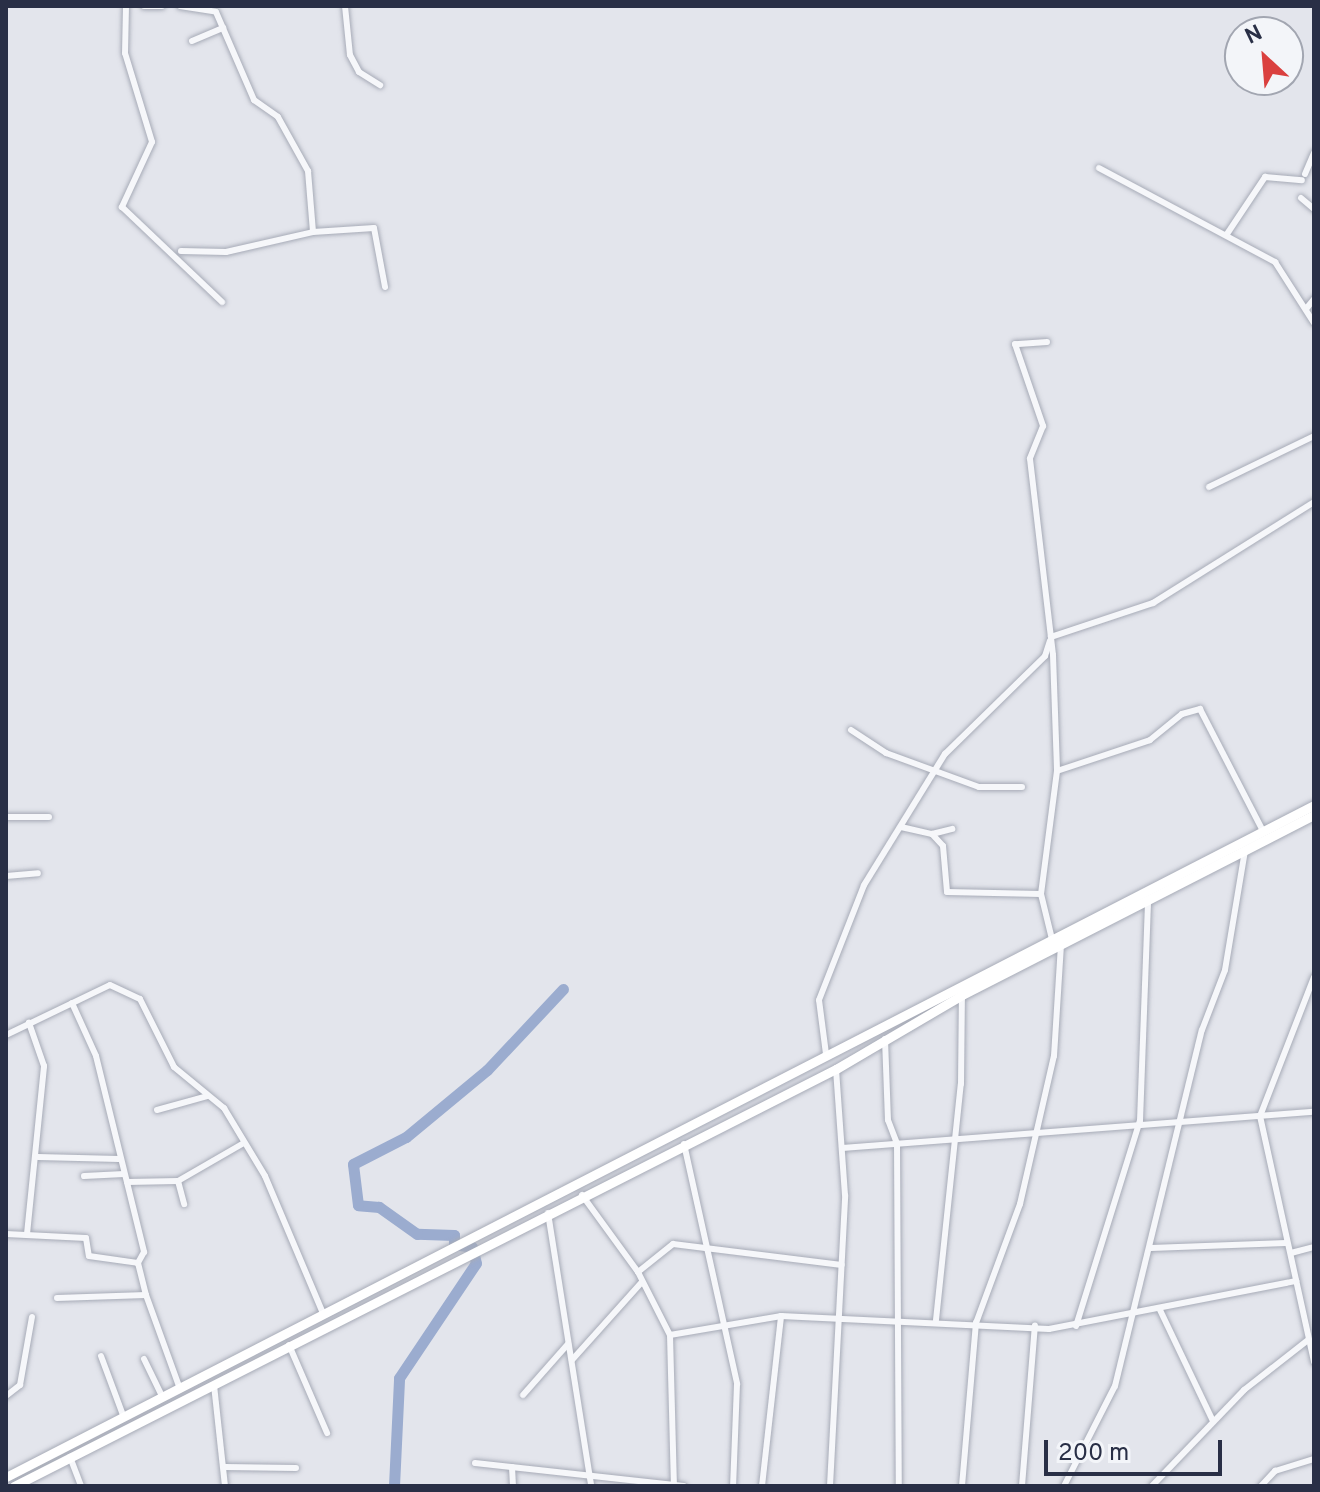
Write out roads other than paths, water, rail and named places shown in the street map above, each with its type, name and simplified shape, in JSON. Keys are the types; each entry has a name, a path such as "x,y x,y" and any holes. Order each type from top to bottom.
{"highway":[{"path":"6,1477 714,1111 1057,942 1314,805"},
{"path":"1057,942 1148,900 1314,815"},
{"path":"14,1486 720,1123 836,1069 885,1036 1035,953"},
{"path":"714,1111 720,1123"},
{"path":"257,1346 263,1358"}],"street":[{"path":"126,6 125,53 152,142 122,207 222,302"},
{"path":"144,6 162,6"},
{"path":"180,6 216,12 254,100 278,117 308,171 313,232"},
{"path":"345,6 350,55 359,72 380,85"},
{"path":"192,41 223,28"},
{"path":"1227,234 1265,177 1304,177 1314,153"},
{"path":"1099,168 1275,262 1314,323"},
{"path":"1301,198 1314,209"},
{"path":"181,251 205,255 313,232 374,228 385,287"},
{"path":"1306,309 1314,299"},
{"path":"962,1486 976,1323 1020,1204 1054,1056 1057,942 1041,894 1057,771 1049,655 1051,637 1030,459 1043,426 1041,404 1015,344 1047,342"},
{"path":"1209,487 1311,437 1314,448"},
{"path":"1051,637 1153,603 1314,502"},
{"path":"826,1054 819,1000 864,885 936,771 974,722 1049,655"},
{"path":"1057,771 1150,740 1173,719 1200,709 1263,831"},
{"path":"851,730 936,771 979,787 1022,787"},
{"path":"6,817 49,817"},
{"path":"901,827 932,834 952,829"},
{"path":"932,834 943,846 947,892 1041,894"},
{"path":"1064,1486 1105,1416 1242,898 1245,851"},
{"path":"6,876 38,873"},
{"path":"1076,1326 1140,1121 1148,900"},
{"path":"1314,977 1260,1116 1314,1362"},
{"path":"6,1035 110,985 127,990 149,1012 174,1067 224,1108 242,1144 280,1205 323,1313"},
{"path":"936,1320 956,1134 962,995"},
{"path":"72,1003 96,1056 144,1252 138,1263 146,1295 179,1386"},
{"path":"27,1234 38,1157 44,1066 29,1023"},
{"path":"885,1036 888,1120 897,1143 899,1486"},
{"path":"830,1486 842,1265 842,1148 836,1069"},
{"path":"157,1110 207,1096"},
{"path":"842,1148 956,1134 1037,1132 1140,1121 1314,1112"},
{"path":"684,1142 726,1327 740,1417 733,1486"},
{"path":"127,1182 178,1181 242,1144"},
{"path":"38,1157 119,1159"},
{"path":"84,1176 124,1174"},
{"path":"178,1181 184,1204"},
{"path":"582,1195 638,1272 670,1335 674,1485"},
{"path":"548,1213 591,1486"},
{"path":"6,1234 86,1238 89,1256 138,1263"},
{"path":"1151,1248 1286,1243"},
{"path":"638,1272 673,1244 708,1253 842,1265"},
{"path":"1291,1253 1314,1247"},
{"path":"670,1335 781,1316 1076,1326 1296,1281"},
{"path":"572,1360 642,1282"},
{"path":"57,1298 146,1295"},
{"path":"1160,1310 1213,1421"},
{"path":"762,1486 781,1316"},
{"path":"6,1396 20,1385 32,1317"},
{"path":"1022,1486 1035,1326"},
{"path":"1152,1486 1213,1421 1308,1340"},
{"path":"523,1395 568,1344"},
{"path":"289,1345 327,1433"},
{"path":"101,1356 123,1415"},
{"path":"144,1359 162,1396"},
{"path":"214,1385 225,1486"},
{"path":"70,1457 81,1486"},
{"path":"1261,1486 1275,1471 1314,1459"},
{"path":"475,1463 684,1486"},
{"path":"225,1467 296,1468"},
{"path":"512,1467 513,1486"}],"waterway":[{"path":"394,1486 399,1378 476,1263 472,1247 454,1244 454,1235 417,1234 379,1207 358,1205 353,1164 406,1137 487,1070 563,989"}]}
